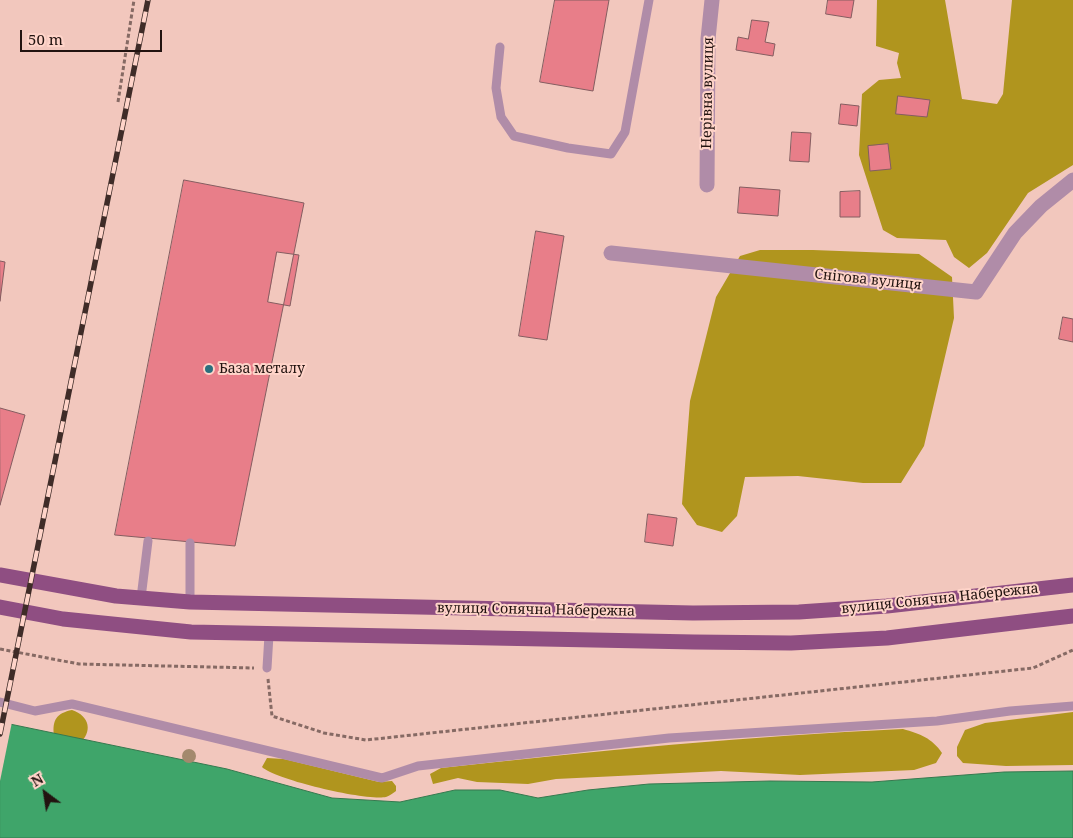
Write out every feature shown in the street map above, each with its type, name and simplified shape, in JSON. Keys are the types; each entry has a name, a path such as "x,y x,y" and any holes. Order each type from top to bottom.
{"main road":[{"name":"вулиця Сонячна Набережна","path":"0,575 68,589 190,602 693,613 799,612 887,606 1073,584"},
{"path":"0,607 113,626 191,632 791,643 887,638 1073,616"}],"street":[{"name":"Нерівна вулиця","path":"707,185 708,39 712,0"},
{"name":"Снігова вулиця","path":"611,253 976,292 1015,233 1041,206 1073,180"}],"lane":[{"path":"500,47 496,88 501,117 514,136 568,148 612,154 625,132 649,0"},
{"path":"141,598 148,540"},
{"path":"190,543 190,602"},
{"path":"267,668 269,634"},
{"path":"0,702 35,711 72,704 382,778 418,766 659,739 937,721 1010,711 1073,706"}],"path":[{"path":"118,102 134,0"},
{"path":"0,649 79,664 267,668 272,716 324,733 366,740 1033,668 1073,650"}],"shaded area":[{"path":"877,0 945,0 962,99 997,104 1003,94 1012,0 1073,0 1073,165 1028,193 987,253 969,268 954,257 946,240 897,238 883,230 859,155 862,94 879,80 901,78 897,63 899,53 876,46"},
{"path":"760,250 919,254 952,277 954,318 924,446 901,483 863,483 798,476 745,477 737,516 722,532 697,525 682,504 690,401 716,297 740,256"},
{"path":"72,710 83,716 88,725 88,730 79,744 54,735 55,721 59,715"},
{"path":"1073,712 1073,765 1006,766 963,763 957,756 957,747 965,730 985,723"},
{"path":"0,722 227,769 332,798 400,802 455,790 500,790 538,798 588,790 649,784 770,781 872,782 1004,772 1073,771 1073,838 0,838"},
{"path":"903,729 920,735 934,744 942,753 936,763 914,770 800,775 721,771 556,779 528,784 477,782 458,778 433,784 430,774 441,768 614,750 729,740"},
{"path":"267,758 284,759 379,782 392,781 396,786 396,791 386,797 360,796 302,783 284,778 262,767"}],"pier":[{"path":"0,720 12,722 0,781"}],"building":[{"path":"555,0 609,0 593,91 540,82"},
{"path":"828,0 854,0 851,18 826,14"},
{"path":"752,20 769,22 765,42 775,44 773,56 736,50 738,37 748,39"},
{"path":"898,96 930,100 927,117 896,114"},
{"path":"841,104 859,106 857,126 839,124"},
{"path":"792,132 811,133 809,162 790,161"},
{"path":"888,144 891,169 870,171 868,146"},
{"name":"База металу","path":"184,180 304,203 235,546 115,535"},
{"path":"740,187 780,190 778,216 738,213"},
{"path":"860,191 860,217 840,217 840,192"},
{"path":"536,231 564,236 547,340 519,336"},
{"path":"277,252 299,255 290,306 268,302"},
{"path":"0,261 5,262 0,301"},
{"path":"1063,317 1073,319 1073,342 1059,339"},
{"path":"0,408 25,415 0,505"},
{"path":"648,514 677,518 673,546 645,542"}],"railway":[{"path":"0,734 148,0"}],"place":[{"name":"База металу","path":"209,369"}]}
